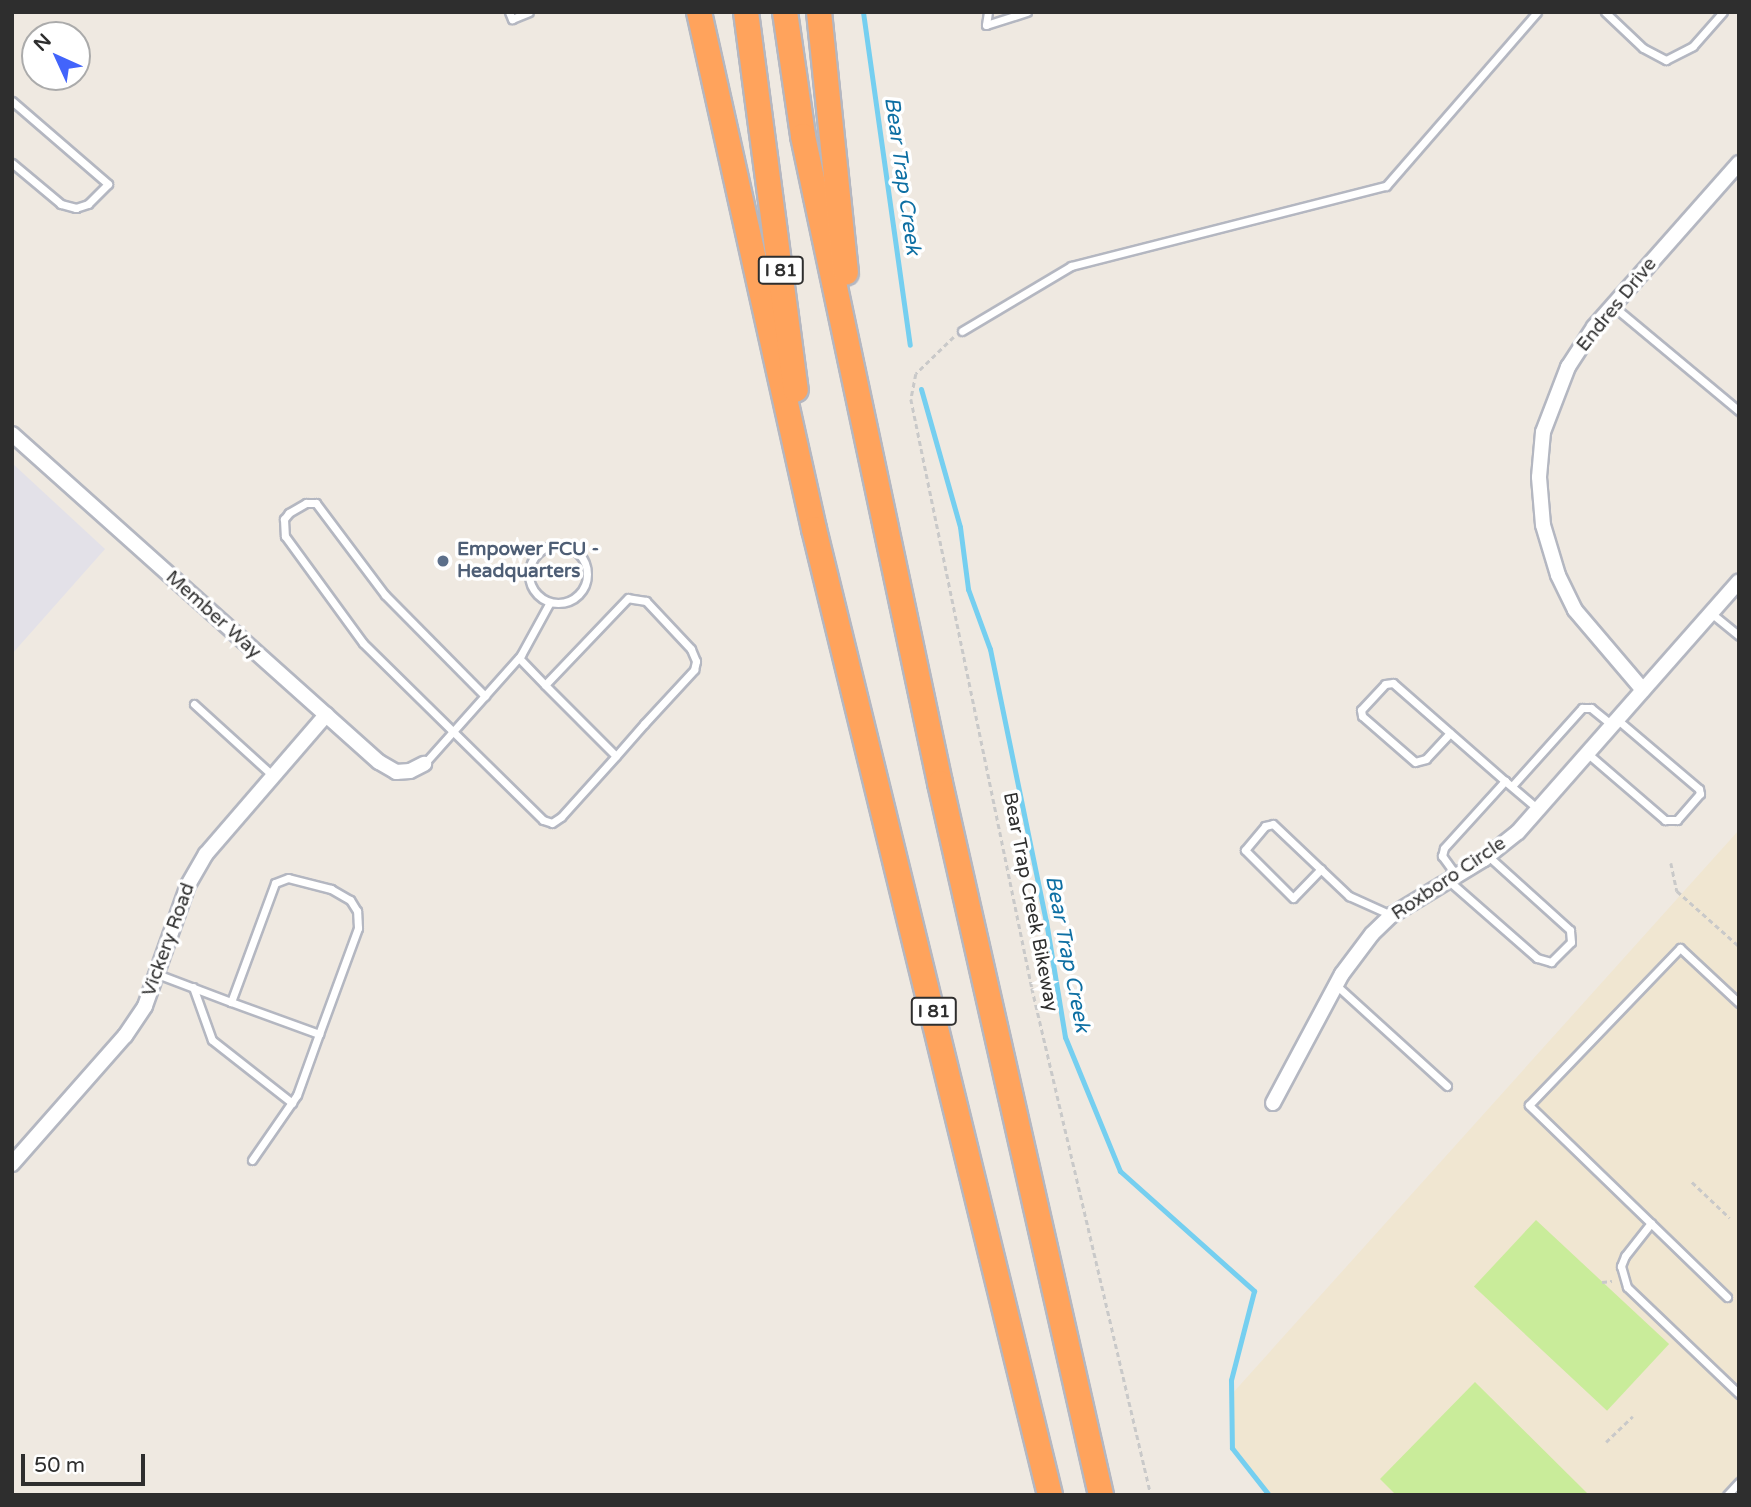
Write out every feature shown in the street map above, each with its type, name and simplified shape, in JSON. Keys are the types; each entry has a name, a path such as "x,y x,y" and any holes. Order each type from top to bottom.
{"highway":[{"path":"699,12 814,529"},
{"name":"I 81","path":"746,12 814,529 1050,1495"},
{"name":"I 81","path":"785,12 803,136 860,406 1023,1161 1101,1495"},
{"path":"819,12 860,406"}],"street":[{"name":"Endres Drive","path":"1643,690 1575,610 1558,575 1543,525 1539,477 1549,408 1568,366 1613,306 1739,163"},
{"name":"Member Way","path":"12,433 326,715 396,772 410,771 424,764"},
{"name":"Roxboro Circle","path":"1273,1103 1336,984 1392,915 1488,856 1538,809 1739,581"},
{"name":"Vickery Road","path":"12,1164 125,1035 145,1006 188,885 206,854 326,715"}],"lane":[{"path":"509,12 512,19 529,12"},
{"path":"988,12 986,25 1027,12"},
{"path":"962,331 1071,266 1386,186 1537,12"},
{"path":"1605,12 1643,48 1666,60 1693,46 1723,12"},
{"path":"12,101 108,184 88,204 76,208 61,204 12,163"},
{"path":"1613,306 1739,411"},
{"path":"485,696 385,595 321,508 306,503 289,513 284,519 285,536 334,607 363,643 543,820 552,823 694,670 696,661 646,601 628,598 545,685"},
{"path":"566,545 584,559 587,581 573,599 550,602 533,588 530,566 544,548 566,545"},
{"path":"424,764 519,658 550,602"},
{"path":"1711,613 1739,636"},
{"path":"519,658 616,756"},
{"path":"1450,733 1426,759 1415,762 1362,716 1362,710 1385,684 1393,683 1538,809"},
{"path":"194,704 272,775"},
{"path":"1488,856 1573,936 1551,962 1536,958 1452,878 1442,856 1444,848 1582,708 1591,708 1615,722 1699,789 1700,794 1677,820 1665,820 1587,753"},
{"path":"1321,869 1293,898 1245,850 1265,826 1273,824 1321,869 1349,896 1392,915"},
{"path":"231,1002 275,883 288,878 331,888 350,900 357,912 358,928 292,1103 252,1160"},
{"path":"1727,1297 1529,1105 1680,948 1739,1003"},
{"path":"156,973 318,1034"},
{"path":"1336,984 1447,1086"},
{"path":"193,987 201,1020 212,1040 292,1103"},
{"path":"1651,1223 1625,1256 1621,1266 1628,1287 1739,1394"},
{"path":"1727,1495 1739,1482"}],"path":[{"name":"Bear Trap Creek Bikeway","path":"962,331 916,374 911,399 1032,988 1151,1495"},
{"path":"1671,863 1677,891 1739,946"},
{"path":"1692,1182 1730,1218"},
{"path":"1606,1442 1633,1416"}],"shaded area":[{"path":"12,463 105,549 12,654"},
{"path":"1739,830 1739,1495 1269,1495 1232,1448 1231,1395"}],"green space":[{"path":"1536,1220 1669,1344 1607,1411 1474,1287"},
{"path":"1475,1382 1589,1495 1396,1495 1380,1479"}],"waterway":[{"name":"Bear Trap Creek","path":"863,12 910,345"},
{"name":"Bear Trap Creek","path":"921,389 960,527 968,589 990,649 1046,921 1065,1037 1120,1171 1254,1291 1231,1380 1232,1448 1269,1495"}],"place":[{"name":"Empower FCU - Headquarters","path":"443,561"}]}
